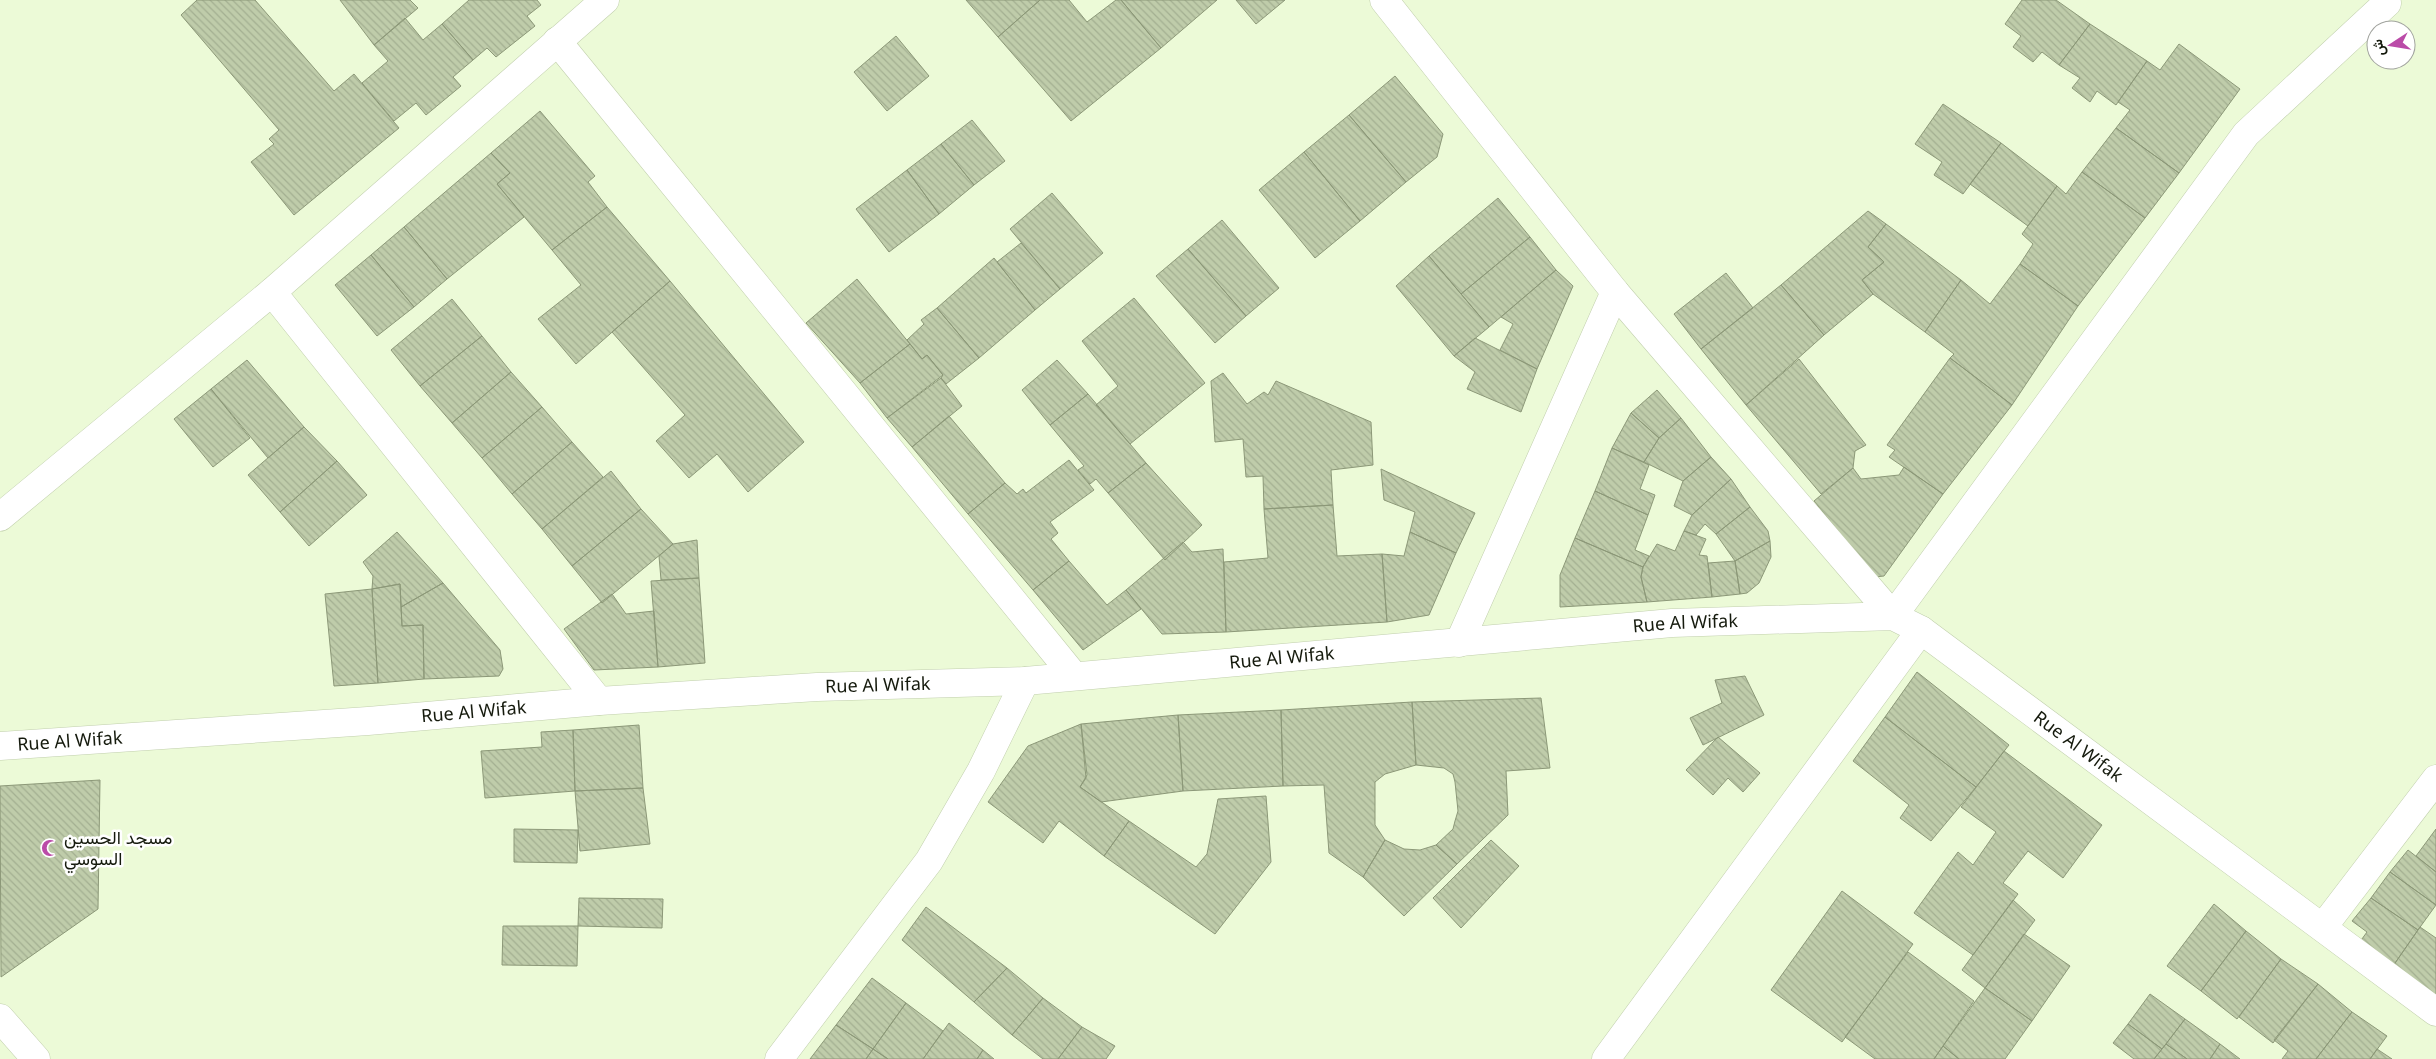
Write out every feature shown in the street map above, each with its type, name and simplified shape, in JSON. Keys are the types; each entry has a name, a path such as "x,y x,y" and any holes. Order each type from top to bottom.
{"street":[{"path":"0,517 272,292 605,0"},
{"path":"1384,0 1615,292 1893,616 2246,134 2391,1"},
{"path":"557,41 1074,676"},
{"path":"272,292 599,701"},
{"path":"1459,643 1615,292"},
{"name":"Rue Al Wifak","path":"0,746 368,721 599,701 817,687 1025,681 1459,643 1672,622 1893,616 1921,630 2436,1012"},
{"path":"1606,1059 1921,630"},
{"path":"779,1059 929,861 981,771 1025,681"},
{"path":"2323,927 2436,778"},
{"path":"0,1018 36,1059"}],"building":[{"path":"197,0 255,0 334,91 354,74 399,128 294,215 251,162 274,144 269,139 279,130 181,15"},
{"path":"340,0 410,0 418,8 374,45"},
{"path":"469,0 537,0 541,5 527,16 535,26 496,57 487,48 473,60 442,24"},
{"path":"966,0 1040,0 998,37"},
{"path":"1040,0 1069,0 1087,22 1116,0 1121,0 1161,48 1071,121 998,37"},
{"path":"1121,0 1217,0 1161,48"},
{"path":"1236,0 1285,0 1256,24"},
{"path":"2022,0 2056,0 2090,24 2059,65 2042,52 2033,62 2013,47 2021,36 2005,24"},
{"path":"405,18 423,40 442,24 473,60 453,77 461,86 426,115 416,103 394,121 362,83 388,61 374,45"},
{"path":"2090,24 2147,61 2116,105 2097,91 2090,102 2072,88 2080,78 2059,65"},
{"path":"896,36 929,76 887,111 854,72"},
{"path":"2179,44 2240,89 2179,173 2116,128 2130,110 2118,102 2147,61 2160,70"},
{"path":"1395,76 1443,134 1437,157 1406,182 1349,115"},
{"path":"1943,104 2001,143 1963,194 1934,175 1942,162 1915,144"},
{"path":"540,111 595,176 588,182 607,207 552,250 497,184 510,173 491,153"},
{"path":"1349,115 1406,182 1360,221 1304,152"},
{"path":"972,120 1005,161 974,185 941,144"},
{"path":"2116,128 2179,173 2145,218 2082,172"},
{"path":"2001,143 2057,186 2028,226 1970,184"},
{"path":"941,144 974,185 939,214 907,170"},
{"path":"1304,152 1360,221 1315,258 1259,190"},
{"path":"491,153 510,173 497,184 524,217 447,279 404,227"},
{"path":"907,170 939,214 889,252 856,209"},
{"path":"2082,172 2145,218 2078,306 2020,264 2033,244 2022,234 2057,186 2066,194"},
{"path":"1052,193 1103,253 1060,289 1010,229"},
{"path":"1498,198 1530,237 1461,294 1429,256"},
{"path":"607,207 670,281 576,364 538,319 581,285 552,250"},
{"path":"1868,211 1886,224 1868,247 1884,262 1862,280 1873,294 1824,335 1781,285"},
{"path":"1222,220 1279,288 1246,316 1188,249"},
{"path":"1886,224 1961,280 1925,332 1873,294 1862,280 1884,262 1868,247"},
{"path":"404,227 447,279 414,307 371,255"},
{"path":"1530,237 1556,270 1489,327 1461,294"},
{"path":"1021,243 1060,289 1035,310 997,262"},
{"path":"1188,249 1246,316 1215,343 1156,276"},
{"path":"371,255 414,307 377,336 335,285"},
{"path":"1429,256 1489,327 1454,356 1396,286"},
{"path":"994,258 1035,310 979,358 937,308"},
{"path":"2020,264 2078,306 2012,405 1950,358 1954,354 1925,332 1961,280 1990,304"},
{"path":"1556,270 1573,286 1537,369 1500,350 1513,324 1501,317"},
{"path":"1726,273 1753,308 1701,349 1674,314"},
{"path":"857,279 910,344 860,383 806,323"},
{"path":"670,281 804,442 748,492 717,454 689,478 656,441 685,415 612,332"},
{"path":"1781,285 1824,335 1746,405 1701,349"},
{"path":"1134,298 1205,383 1130,444 1096,405 1118,386 1082,341"},
{"path":"452,299 482,336 420,386 391,350"},
{"path":"937,308 979,358 946,384 941,378 943,375 927,355 922,359 907,340 924,324 921,320"},
{"path":"482,336 511,372 452,423 420,386"},
{"path":"1475,338 1537,369 1521,412 1467,389 1475,372 1454,356"},
{"path":"910,344 922,359 927,355 943,375 887,418 860,383"},
{"path":"1950,358 2012,405 1943,494 1889,457 1895,450 1887,445"},
{"path":"1799,359 1866,445 1855,451 1853,468 1821,494 1746,405"},
{"path":"247,360 304,427 268,458 211,389"},
{"path":"1057,360 1088,394 1050,425 1022,390"},
{"path":"511,372 542,407 482,458 452,423"},
{"path":"1223,373 1247,404 1264,392 1268,395 1276,381 1371,422 1373,465 1331,470 1333,505 1264,509 1263,476 1246,477 1243,439 1215,442 1211,381"},
{"path":"941,378 962,406 912,447 887,418"},
{"path":"211,389 250,438 213,467 174,419"},
{"path":"1657,390 1681,418 1659,438 1631,413"},
{"path":"1088,394 1146,463 1108,493 1096,479 1090,484 1078,470 1084,466 1050,425"},
{"path":"542,407 572,442 512,494 482,458"},
{"path":"1631,413 1659,438 1644,462 1612,448"},
{"path":"949,416 1005,483 968,514 912,447"},
{"path":"1681,418 1711,457 1683,481 1644,462 1659,438"},
{"path":"304,427 337,461 280,512 248,475"},
{"path":"572,442 603,477 542,529 512,494"},
{"path":"1612,448 1649,465 1640,489 1655,495 1648,515 1595,491"},
{"path":"1711,457 1731,479 1692,515 1674,506 1683,481"},
{"path":"1069,460 1094,490 1050,522 1058,533 1051,539 1069,561 1033,590 968,514 1005,483 1017,494 1023,489 1026,493"},
{"path":"337,461 367,495 309,546 280,512"},
{"path":"1146,463 1202,525 1165,560 1108,493"},
{"path":"1904,467 1943,494 1884,576 1875,577 1814,501 1853,468 1861,479 1899,475"},
{"path":"1381,469 1475,513 1456,553 1410,532 1415,512 1384,500"},
{"path":"611,471 641,509 572,566 542,529"},
{"path":"1731,479 1750,507 1716,534 1705,524 1696,535 1684,531 1692,515"},
{"path":"1595,491 1648,515 1635,550 1649,556 1643,567 1575,538"},
{"path":"1333,505 1337,556 1382,554 1387,622 1226,632 1224,562 1268,558 1264,509"},
{"path":"1750,507 1768,531 1770,541 1735,561 1716,534"},
{"path":"641,509 673,544 602,603 572,566"},
{"path":"1684,531 1706,539 1699,555 1707,556 1712,597 1647,602 1641,577 1643,567 1657,544 1675,551"},
{"path":"397,532 443,583 401,607 400,584 372,589 373,576 363,562"},
{"path":"1410,532 1456,553 1429,615 1387,622 1382,554 1404,556"},
{"path":"1575,538 1643,567 1641,577 1647,602 1560,607 1560,575"},
{"path":"697,540 699,578 661,580 659,556 673,544"},
{"path":"1770,541 1771,557 1759,583 1747,593 1740,594 1735,561"},
{"path":"1183,542 1192,552 1223,549 1226,632 1162,634 1126,590"},
{"path":"1069,561 1107,605 1126,590 1141,609 1083,650 1033,590"},
{"path":"1735,561 1740,594 1712,597 1708,563"},
{"path":"699,578 705,663 658,667 651,581"},
{"path":"443,583 500,650 503,669 499,676 424,679 423,625 402,626 401,607"},
{"path":"400,584 402,626 423,625 424,679 378,683 372,589"},
{"path":"372,589 378,683 334,686 325,594"},
{"path":"612,594 626,614 654,611 658,667 594,670 564,629"},
{"path":"1917,672 2009,745 1976,787 1885,717"},
{"path":"1745,676 1764,715 1703,745 1690,718 1722,703 1715,680"},
{"path":"1541,698 1550,768 1506,771 1508,815 1457,864 1436,845 1453,829 1458,811 1453,774 1444,768 1416,765 1412,702"},
{"path":"1412,702 1416,765 1385,774 1375,782 1375,825 1385,840 1363,877 1329,853 1324,785 1283,786 1281,710"},
{"path":"1281,710 1283,786 1183,791 1178,715"},
{"path":"1178,715 1183,791 1101,802 1080,787 1087,775 1081,724"},
{"path":"1885,717 1976,787 1931,841 1900,818 1909,805 1853,761"},
{"path":"1081,724 1086,778 1080,787 1129,821 1104,856 1059,821 1043,843 988,802 1028,746"},
{"path":"639,725 643,788 575,791 573,730"},
{"path":"573,730 575,791 485,798 481,751 542,747 541,732"},
{"path":"1718,737 1760,773 1743,792 1728,778 1713,795 1686,770"},
{"path":"2004,751 2102,825 2063,878 2028,851 2003,883 2018,894 1973,955 1914,913 1958,852 1973,865 1996,832 1961,807"},
{"name":"مسجد الحسين السوسي","path":"100,780 98,909 1,977 0,786"},
{"path":"643,788 650,844 580,851 575,791"},
{"path":"1266,796 1271,862 1215,934 1104,856 1129,821 1196,867 1207,854 1218,799"},
{"path":"514,829 578,830 577,863 514,862"},
{"path":"2436,829 2436,872 2416,856"},
{"path":"1385,840 1404,849 1420,850 1436,845 1457,864 1404,916 1363,877"},
{"path":"1491,840 1519,866 1461,928 1433,898"},
{"path":"2408,850 2436,872 2436,905 2390,872"},
{"path":"2390,872 2436,905 2418,930 2371,898"},
{"path":"1842,891 1913,944 1842,1042 1771,990"},
{"path":"579,898 663,899 662,928 578,926"},
{"path":"2371,898 2418,930 2393,966 2359,943 2367,932 2352,921"},
{"path":"2013,900 2035,920 1985,988 1962,970"},
{"path":"2214,904 2246,931 2201,991 2167,966"},
{"path":"926,907 1007,968 974,1002 902,940"},
{"path":"503,926 578,926 577,966 502,965"},
{"path":"2420,927 2436,938 2436,994 2434,997 2393,966"},
{"path":"2246,931 2281,959 2237,1019 2201,991"},
{"path":"2024,934 2070,966 2032,1021 1985,988"},
{"path":"1908,952 1974,1001 1934,1059 1875,1059 1845,1037"},
{"path":"2281,959 2318,984 2273,1043 2239,1017"},
{"path":"1007,968 1043,998 1012,1035 974,1002"},
{"path":"872,978 906,1003 873,1049 836,1025"},
{"path":"2318,984 2352,1012 2316,1059 2282,1059 2288,1051 2274,1040"},
{"path":"1985,988 2032,1021 2005,1059 1959,1059 1943,1046"},
{"path":"2150,994 2185,1019 2162,1049 2128,1024"},
{"path":"1043,998 1082,1027 1058,1059 1043,1059 1012,1035"},
{"path":"906,1003 943,1031 923,1059 888,1059 873,1049"},
{"path":"2352,1012 2387,1036 2370,1059 2316,1059"},
{"path":"2185,1019 2220,1044 2210,1059 2187,1059 2166,1044"},
{"path":"949,1023 983,1050 977,1059 923,1059"},
{"path":"2128,1024 2162,1049 2154,1059 2134,1059 2113,1043"},
{"path":"836,1025 873,1049 866,1059 810,1059"},
{"path":"1082,1027 1115,1046 1106,1059 1058,1059"},
{"path":"2166,1044 2187,1059 2154,1059"},
{"path":"2220,1044 2240,1059 2210,1059"},
{"path":"1943,1046 1959,1059 1934,1059"},
{"path":"873,1049 888,1059 866,1059"},
{"path":"2377,1049 2392,1059 2370,1059"},
{"path":"983,1050 994,1059 977,1059"}],"place":[{"name":"مسجد الحسين السوسي","path":"50,848"}]}
